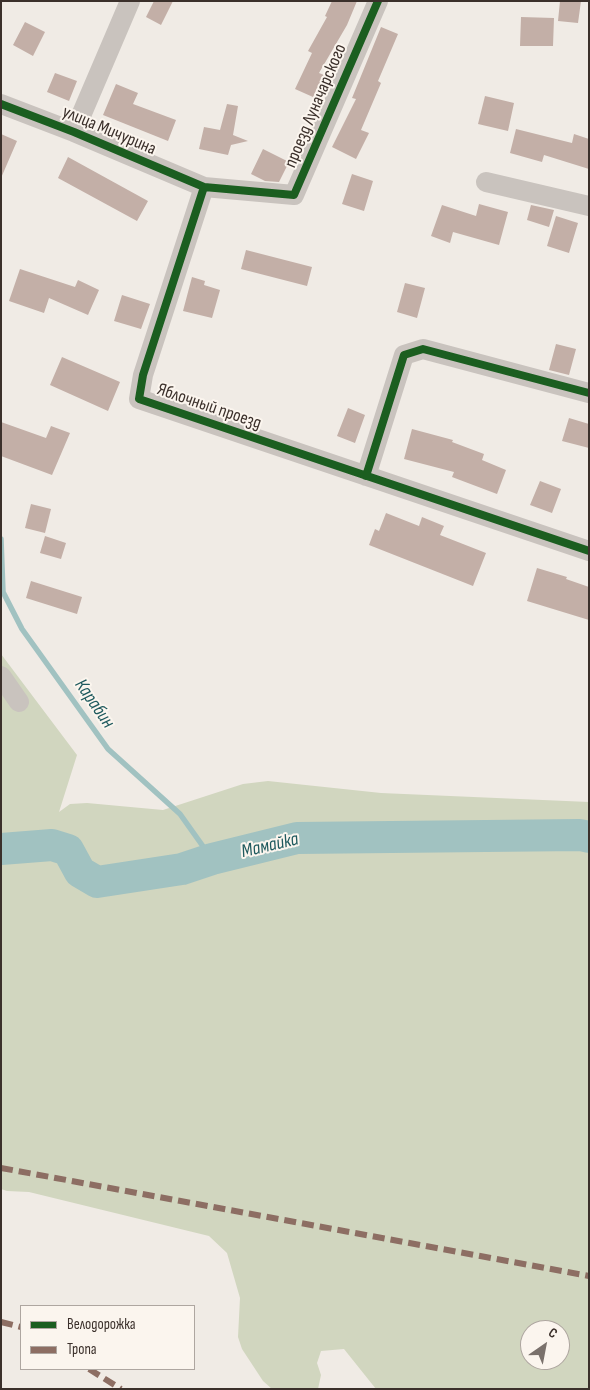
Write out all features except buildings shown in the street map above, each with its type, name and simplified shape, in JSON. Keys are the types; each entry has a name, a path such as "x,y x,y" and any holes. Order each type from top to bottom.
{"street":[{"path":"74,132 130,1"},
{"name":"проезд Луначарского","path":"204,187 294,196 378,1"},
{"name":"улица Мичурина","path":"1,104 74,132 204,187"},
{"path":"486,182 589,206"},
{"name":"Яблочный проезд","path":"204,187 143,375 139,398 589,551"},
{"path":"366,476 404,355 422,349 589,392"},
{"path":"1,676 19,702"}],"green space":[{"path":"1,654 77,755 59,812 70,804 87,803 163,810 243,784 268,781 381,793 589,802 589,1389 376,1389 344,1349 321,1351 317,1363 321,1375 318,1389 272,1389 263,1381 242,1349 238,1337 240,1298 227,1253 209,1236 29,1192 1,1189"}],"waterway":[{"name":"Карабин","path":"1,539 3,592 22,629 108,749 180,814 212,859"},
{"name":"Мамайка","path":"1,849 52,845 68,850 80,872 97,882 182,869 212,859 297,838 580,835 589,837"}],"marked path":[{"path":"1,1168 589,1276"},
{"path":"1,1322 20,1327"},
{"path":"91,1370 121,1389"}],"cycle path":[{"path":"1,104 74,132 204,187 294,195 378,1"},
{"path":"204,187 143,375 139,399 589,551"},
{"path":"366,476 404,355 423,349 589,393"}]}
